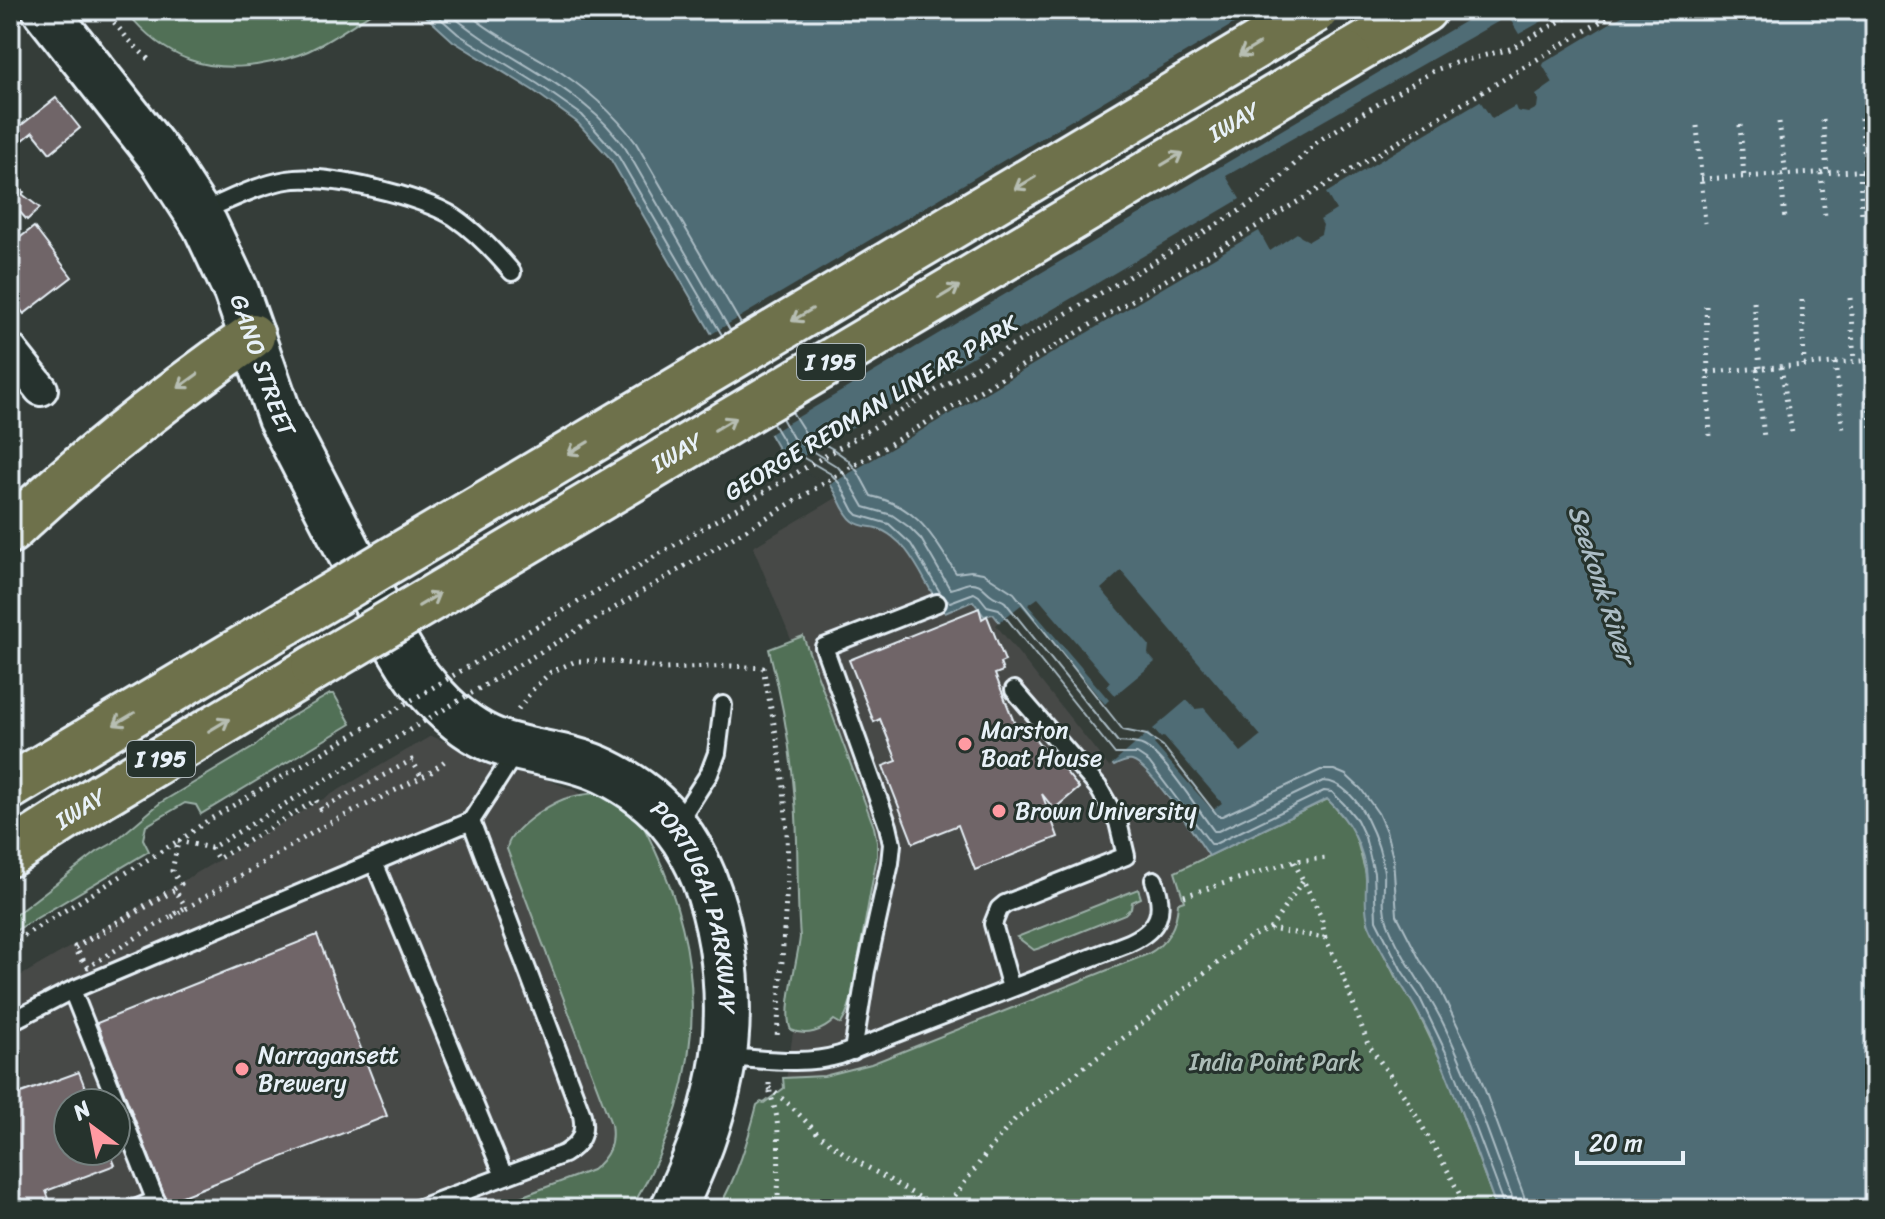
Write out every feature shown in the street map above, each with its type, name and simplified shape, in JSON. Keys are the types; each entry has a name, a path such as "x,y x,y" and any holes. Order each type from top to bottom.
{"highway":[{"name":"I 195","path":"10,787 1316,10"},
{"name":"IWAY","path":"10,854 314,668 1424,10"},
{"path":"10,531 103,447 252,336"}],"street":[{"name":"GANO STREET","path":"45,10 163,160 197,213 236,291 280,417 399,648 422,683 440,702 462,739"},
{"path":"10,350 41,389"},
{"name":"PORTUGAL PARKWAY","path":"462,739 515,732 601,769 637,790 664,813 684,840 701,872 719,938 726,998 724,1057 706,1133 673,1209"}],"lane":[{"path":"197,213 284,180 304,177 327,179 399,194 452,216 474,233 512,272"},
{"path":"853,1051 892,844 824,647 937,603"},
{"path":"1011,988 993,924 999,909 1126,856 1118,822 1105,798 1090,776 1014,690"},
{"path":"675,826 709,774 717,753 723,705"},
{"path":"10,1022 72,990 471,821 515,732"},
{"path":"417,1209 564,1154 582,1138 584,1124 471,821"},
{"path":"374,862 504,1176"},
{"path":"724,1057 815,1061 853,1051 1129,943 1153,927 1160,911 1161,901 1154,880"},
{"path":"72,990 157,1205 135,1209"}],"path":[{"path":"104,10 152,63"},
{"name":"GEORGE REDMAN LINEAR PARK","path":"10,944 220,813 1233,215 1261,197 1317,142 1435,70 1510,49 1580,10"},
{"path":"462,739 436,770 324,826 87,969 74,949 87,942 175,890 186,907 88,967 82,957 75,947 181,884 172,871 178,841 211,848 1620,10"},
{"path":"1861,118 1862,217"},
{"path":"1823,120 1825,217"},
{"path":"1779,122 1785,220"},
{"path":"1740,125 1744,177"},
{"path":"1697,126 1705,223"},
{"path":"1701,179 1875,170"},
{"path":"1850,298 1854,362"},
{"path":"1802,300 1804,365"},
{"path":"1754,302 1764,438"},
{"path":"1706,306 1710,439"},
{"path":"1708,372 1875,360"},
{"path":"1866,361 1871,428"},
{"path":"1835,363 1843,431"},
{"path":"1781,367 1792,433"},
{"path":"515,732 542,680 551,672 576,661 611,661 665,669 763,668 778,744 787,833 788,868 778,1028"},
{"path":"211,848 218,859 316,800 321,809 412,760 422,778"},
{"path":"1873,781 1875,789"},
{"path":"1180,897 1294,861 1328,858"},
{"path":"1294,861 1321,916 1325,938 1342,973 1368,1044 1407,1100 1467,1209"},
{"path":"1270,929 1304,879"},
{"path":"778,1209 777,1122 768,1087 819,1135 848,1156 924,1200 945,1208 1015,1119 1250,937 1270,929 1325,938"}],"shaded area":[{"name":"Brown University","path":"838,497 847,516 863,526 885,531 906,549 933,596 973,601 993,614 1114,766 1128,761 1143,768 1209,856 1176,872 1189,920 1175,953 859,1077 785,1087 814,889 829,732 753,547"},
{"path":"431,736 574,790 609,810 658,892 603,1209 10,1209 10,982"}],"green space":[{"path":"125,10 376,10 301,54 272,62 228,67 208,65 172,52 140,27"},
{"path":"803,636 877,842 877,856 846,1015 841,1024 834,1020 820,1030 808,1033 791,1030 789,1022 789,999 800,937 796,818 785,724 769,649"},
{"path":"334,694 351,724 201,814 196,805 185,803 146,826 143,839 149,851 10,934 10,919 113,843 160,803 254,747 282,722"},
{"path":"597,793 619,799 634,811 673,894 685,940 691,986 691,1032 685,1076 655,1165 631,1209 488,1209 592,1170 603,1160 611,1144 611,1124 507,849 514,834 548,807 568,798"},
{"name":"India Point Park","path":"1328,799 1350,825 1357,841 1366,874 1368,922 1395,976 1412,1000 1446,1071 1497,1209 718,1209 741,1158 757,1105 784,1088 783,1078 824,1076 871,1064 1148,954 1166,939 1176,919 1178,903 1184,901 1175,872"},
{"path":"1138,889 1141,898 1132,902 1125,914 1040,948 1034,950 1017,937"}],"water":[{"name":"Seekonk River","path":"419,10 1875,10 1875,1209 1497,1209 1429,1033 1370,927 1363,856 1349,825 1335,807 1327,799 1209,856 1173,803 1140,765 1130,761 1114,766 993,614 984,616 973,601 945,613 900,543 880,529 853,521 826,480 779,450 610,158 577,122 534,91 453,41"}],"pier":[{"path":"1257,10 1484,10 766,436 708,336"},
{"path":"1562,10 1632,10 1542,64 1553,83 1536,95 1537,108 1528,113 1517,111 1515,106 1492,119 1480,101 1326,193 1336,210 1320,220 1323,225 1321,234 1309,241 1297,233 1270,251 1259,231 826,487 790,464 1240,199 1226,176 1508,16 1519,34"},
{"path":"1121,571 1261,736 1241,752 1204,708 1195,709 1187,700 1153,729 1161,738 1164,736 1222,803 1212,810 1154,744 1156,742 1148,733 1109,767 996,625 1021,605 1105,704 1109,700 1028,605 1038,598 1110,682 1107,686 1115,695 1155,662 1148,654 1149,645 1101,589"}],"building":[{"path":"56,98 80,128 50,153 33,132 17,145 10,134"},
{"path":"10,179 24,192 22,194 40,208 27,220 10,201"},
{"path":"34,227 72,277 24,314 10,296 10,245"},
{"name":"Marston Boat House","path":"979,608 982,619 987,616 1005,661 1000,663 1003,671 995,674 1016,727 1023,724 1079,788 1054,809 1042,794 1058,837 975,870 958,825 913,843 883,766 897,761 880,719 874,722 849,660"},
{"name":"Narragansett Brewery","path":"317,935 387,1116 167,1202 132,1112 132,1087 122,1087 97,1023"},
{"path":"79,1072 85,1087 52,1087 52,1167 110,1167 46,1191 53,1209 10,1209 10,1097"}],"place":[{"name":"Marston Boat House","path":"965,744"},
{"name":"Brown University","path":"999,811"},
{"name":"Narragansett Brewery","path":"242,1069"}]}
